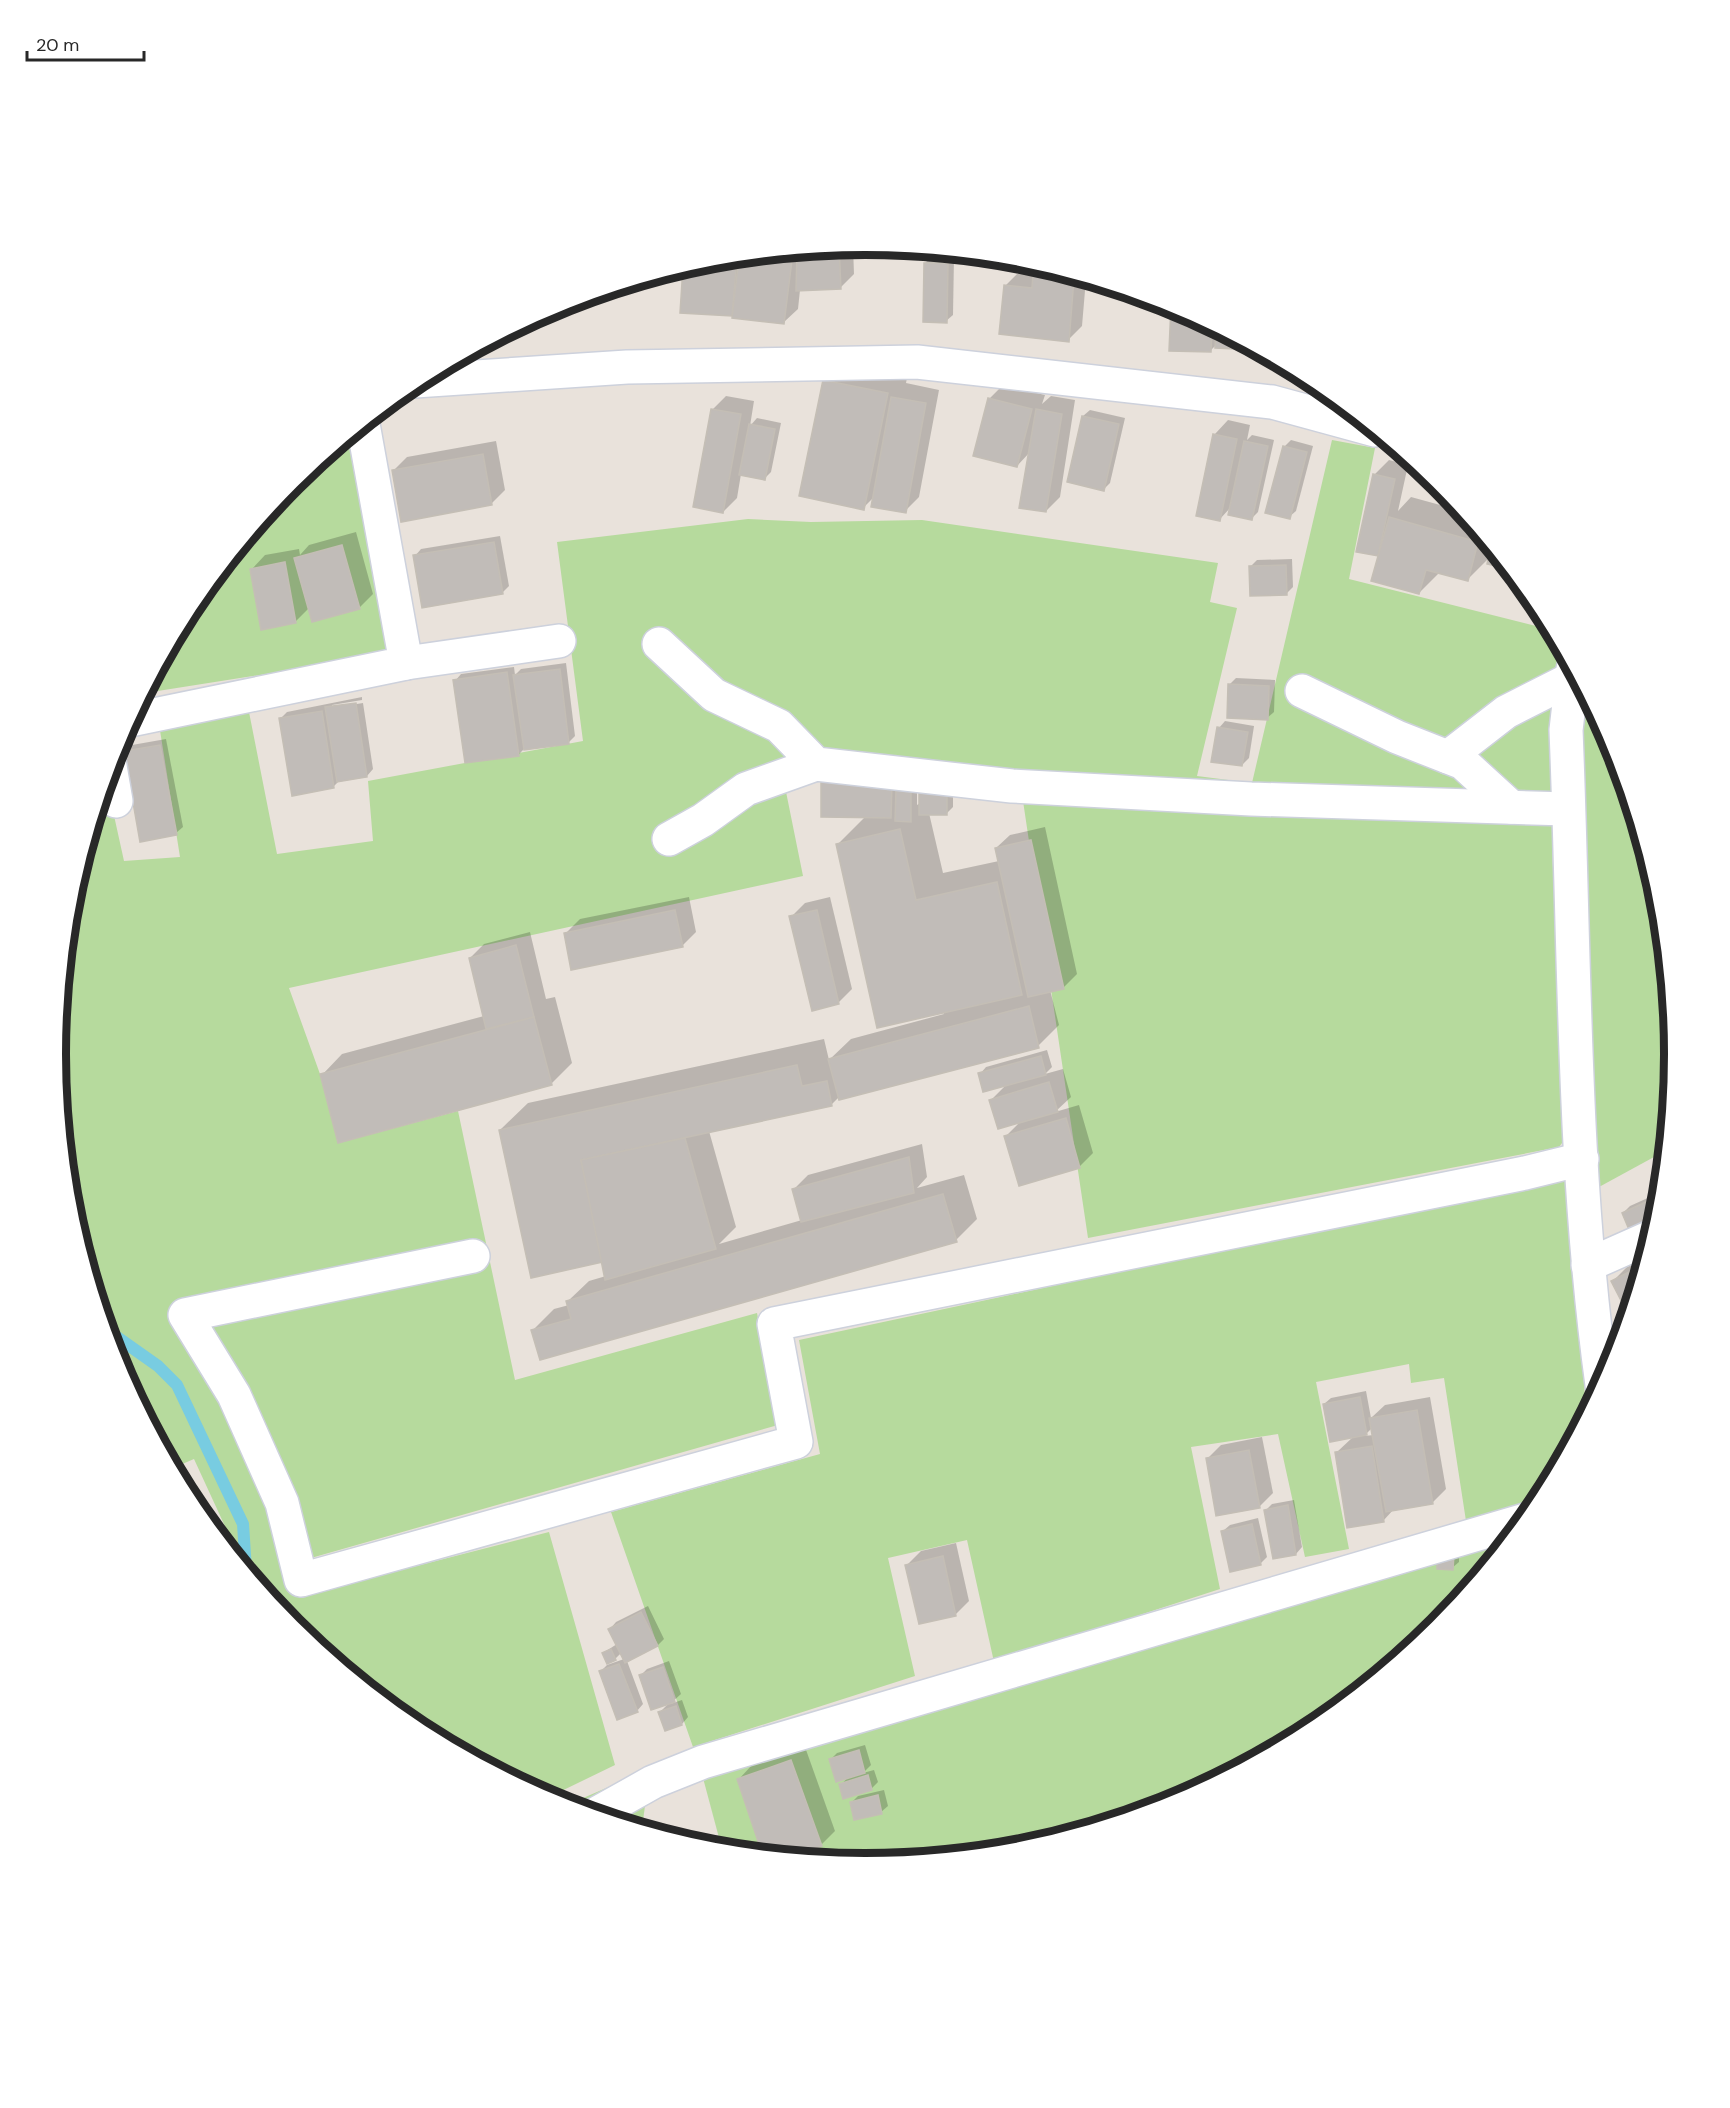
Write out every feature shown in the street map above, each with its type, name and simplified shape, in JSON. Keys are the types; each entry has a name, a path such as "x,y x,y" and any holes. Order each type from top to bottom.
{"street":[{"path":"438,379 627,367 917,362 1272,402 1358,425"},
{"path":"364,432 406,663"},
{"path":"140,718 406,663 559,641"},
{"path":"659,644 714,695 779,726 816,764"},
{"path":"1448,757 1506,712 1569,676"},
{"path":"1571,681 1566,730 1582,1159 1588,1265 1600,1367"},
{"path":"1302,691 1397,737 1463,763 1512,807"},
{"path":"669,839 704,820 746,789 816,764 1012,786 1251,799 1568,809"},
{"path":"113,783 116,801"},
{"path":"473,1256 185,1315 234,1395 282,1503 301,1580 796,1442 774,1324 1525,1173 1582,1159"},
{"path":"1588,1265 1642,1241"},
{"path":"604,1809 653,1782 703,1762 1510,1524"}],"green space":[{"path":"355,439 394,654 153,692 173,654 231,568 264,527 300,489"},
{"path":"1332,440 1375,448 1349,579 1540,627 1560,659 1553,718 1552,847 1565,1139 1559,1147 1088,1238 1019,774 781,767 803,876 289,988 320,1074 338,1143 458,1111 515,1380 757,1313 778,1425 311,1558 311,1593 549,1532 615,1765 559,1792 512,1771 465,1746 379,1688 338,1655 264,1581 232,1541 194,1459 180,1465 148,1407 108,1311 81,1210 68,1106 66,1054 73,950 81,898 103,813 113,811 124,861 180,857 159,724 249,712 277,854 373,841 368,781 583,741 557,542 748,519 811,522 922,520 1218,563 1210,602 1237,608 1197,776 1252,783"},
{"path":"1582,702 1622,797 1637,847 1649,898 1662,1002 1664,1054 1657,1155 1599,1187 1579,769"},
{"path":"1563,1177 1571,1187 1585,1400 1557,1454 1525,1503 1466,1521 1444,1378 1411,1383 1409,1364 1316,1382 1349,1549 1305,1557 1278,1434 1191,1447 1220,1589 994,1662 967,1540 888,1558 915,1676 693,1747 611,1512 820,1454 799,1340"},
{"path":"1503,1534 1466,1581 1430,1619 1392,1655 1351,1688 1309,1718 1218,1771 1122,1811 1021,1838 969,1846 865,1853 813,1851 719,1840 703,1778"},
{"path":"650,1769 643,1821 579,1800"}],"building":[{"path":"839,256 841,289 796,291 797,259"},
{"path":"792,259 784,324 732,318 738,266"},
{"path":"924,263 948,263 947,323 923,322"},
{"path":"736,266 732,316 680,313 682,276"},
{"path":"1033,273 1074,282 1069,342 999,334 1004,285 1032,288"},
{"path":"1171,316 1212,334 1211,352 1169,351"},
{"path":"1216,336 1240,349 1215,348"},
{"path":"823,380 888,393 864,510 799,496"},
{"path":"891,397 926,403 906,513 871,507"},
{"path":"988,398 1032,409 1017,467 973,456"},
{"path":"711,409 741,414 723,513 693,507"},
{"path":"1036,409 1062,414 1046,512 1019,508"},
{"path":"1082,416 1119,424 1104,491 1067,482"},
{"path":"749,424 775,429 765,480 739,475"},
{"path":"1213,434 1237,439 1220,521 1196,516"},
{"path":"1244,441 1268,446 1252,520 1228,515"},
{"path":"1283,446 1307,452 1290,519 1265,513"},
{"path":"483,454 492,505 401,522 392,470"},
{"path":"1373,474 1395,479 1378,556 1356,552"},
{"path":"1389,517 1478,542 1468,581 1426,570 1419,594 1371,581"},
{"path":"494,542 503,594 422,608 413,555"},
{"path":"342,545 360,609 312,622 294,558"},
{"path":"1489,556 1498,566 1487,564"},
{"path":"285,562 296,623 261,630 250,569"},
{"path":"1286,565 1287,595 1250,596 1249,566"},
{"path":"560,669 569,744 524,750 513,675"},
{"path":"507,672 519,756 465,763 453,680"},
{"path":"1228,684 1269,686 1268,720 1227,718"},
{"path":"356,703 367,777 337,782 325,707"},
{"path":"322,711 334,788 292,796 279,718"},
{"path":"1217,727 1248,732 1242,766 1211,762"},
{"path":"160,745 177,835 140,842 125,754 126,751"},
{"path":"821,782 892,783 891,818 821,817"},
{"path":"919,786 947,787 947,815 919,815"},
{"path":"896,789 911,789 911,822 895,821"},
{"path":"900,829 916,900 997,882 1022,995 877,1028 836,844"},
{"path":"1031,840 1064,989 1028,997 995,848"},
{"path":"675,910 683,947 571,970 564,933"},
{"path":"817,910 839,1004 812,1011 789,916"},
{"path":"516,945 534,1017 486,1029 469,958"},
{"path":"1029,1006 1039,1048 839,1100 828,1059"},
{"path":"534,1017 552,1085 338,1143 320,1074"},
{"path":"1041,1056 1046,1075 983,1092 978,1073"},
{"path":"797,1065 802,1086 827,1081 832,1106 581,1160 603,1262 531,1278 499,1130"},
{"path":"1049,1082 1058,1112 998,1129 989,1100"},
{"path":"1066,1118 1080,1168 1019,1186 1004,1136"},
{"path":"685,1138 716,1249 605,1280 581,1160"},
{"path":"909,1157 914,1193 801,1222 792,1189"},
{"path":"943,1194 957,1242 540,1360 531,1330 571,1319 566,1301"},
{"path":"1651,1200 1645,1225 1630,1232 1622,1213"},
{"path":"1635,1269 1624,1306 1611,1281"},
{"path":"1360,1397 1367,1435 1330,1442 1323,1404"},
{"path":"1417,1410 1433,1504 1386,1512 1369,1418"},
{"path":"1372,1446 1384,1522 1347,1528 1335,1452"},
{"path":"1249,1450 1260,1508 1216,1516 1206,1458"},
{"path":"1288,1505 1296,1555 1273,1559 1264,1510"},
{"path":"1252,1524 1261,1565 1230,1572 1221,1531"},
{"path":"1437,1553 1454,1554 1453,1570 1437,1569"},
{"path":"943,1556 956,1616 919,1624 905,1565"},
{"path":"641,1612 658,1646 625,1663 608,1629"},
{"path":"611,1649 616,1660 607,1664 602,1653"},
{"path":"619,1664 638,1712 617,1720 599,1671"},
{"path":"663,1667 675,1702 651,1710 639,1675"},
{"path":"676,1706 682,1725 665,1731 658,1712"},
{"path":"859,1750 865,1773 836,1782 829,1759"},
{"path":"791,1760 822,1846 809,1851 760,1846 737,1779"},
{"path":"868,1775 872,1790 843,1799 839,1784"},
{"path":"878,1795 882,1814 854,1820 850,1802"}],"waterway":[{"path":"119,1338 158,1366 177,1385 243,1524 245,1558"}]}
